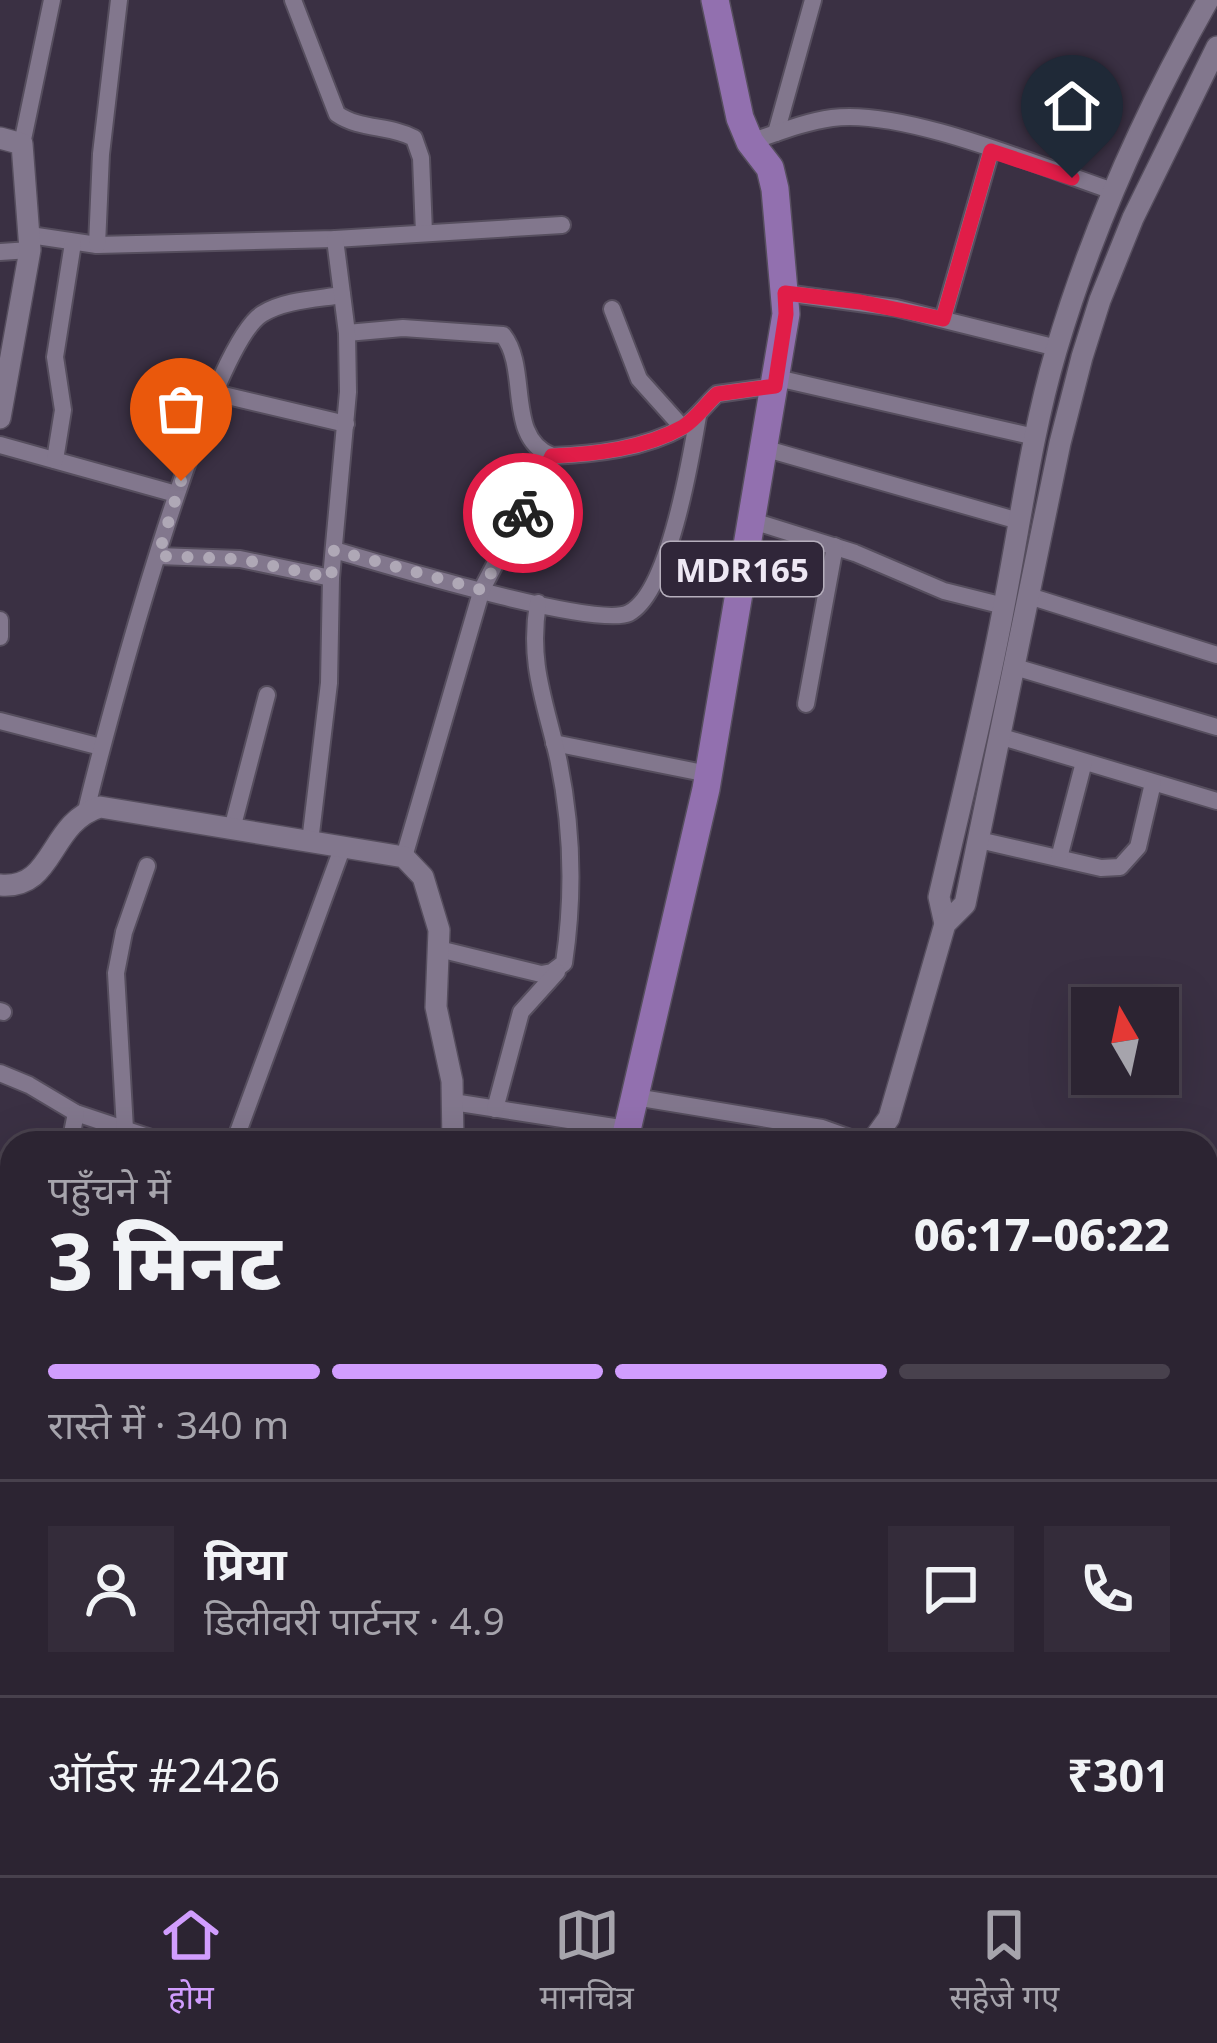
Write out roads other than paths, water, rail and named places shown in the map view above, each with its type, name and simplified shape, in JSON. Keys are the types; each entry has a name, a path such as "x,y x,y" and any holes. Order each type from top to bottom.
{"main road":[{"name":"MDR165","path":"626,1131 708,774 776,382 785,293 775,189 763,155 763,138 733,96 715,0"}],"street":[{"path":"0,418 30,243 22,179 11,141 52,0"},
{"path":"97,245 100,154 119,0"},
{"path":"293,0 337,114 349,122 414,138 421,158 424,233"},
{"path":"763,138 813,0"},
{"path":"878,1131 889,1118 945,924 939,896 1057,348 1113,191 1175,58 1208,0"},
{"path":"945,924 965,904 1060,443 1100,300 1133,218 1217,47"},
{"path":"763,138 834,117 868,117 936,132 1113,191"},
{"path":"943,319 991,151"},
{"path":"0,253 30,243 335,238 562,225"},
{"path":"310,842 329,683 331,578 346,424 347,333 335,238"},
{"path":"55,460 63,410 55,357 73,243"},
{"path":"785,293 860,302 1057,348"},
{"path":"86,811 176,494 215,393 249,326 262,314 342,295"},
{"path":"612,309 640,379 690,421"},
{"path":"347,333 403,328 503,335 512,355 528,436 540,452 552,456 629,446 690,421 717,394 776,382 1035,437"},
{"path":"215,393 346,424"},
{"path":"334,550 482,590 610,617 636,607 656,572 683,502 690,421"},
{"path":"0,445 176,494"},
{"path":"763,448 1019,521"},
{"path":"404,857 482,590 552,456"},
{"path":"750,520 835,546 944,591 1004,606"},
{"path":"806,704 835,546"},
{"path":"158,556 240,559 331,578"},
{"path":"1029,596 1217,655"},
{"path":"495,1109 520,1012 561,968 566,954 572,887 554,743 533,650 538,603"},
{"path":"0,620 0,638"},
{"path":"1015,667 1217,727"},
{"path":"232,829 268,695"},
{"path":"0,721 101,747"},
{"path":"1002,736 1217,801"},
{"path":"554,743 708,774"},
{"path":"1059,858 1084,762"},
{"path":"980,840 1111,868 1126,863 1138,847 1153,783"},
{"path":"0,885 32,881 59,837 86,811 100,807 404,857 429,891 439,949 436,1006 449,1062 453,1131"},
{"path":"238,1131 343,846"},
{"path":"124,1129 116,973 124,932 147,866"},
{"path":"439,949 541,974 561,968"},
{"path":"0,1073 76,1113 130,1131"},
{"path":"635,1097 831,1131"},
{"path":"453,1102 601,1131"},
{"path":"72,1131 76,1113"}]}
